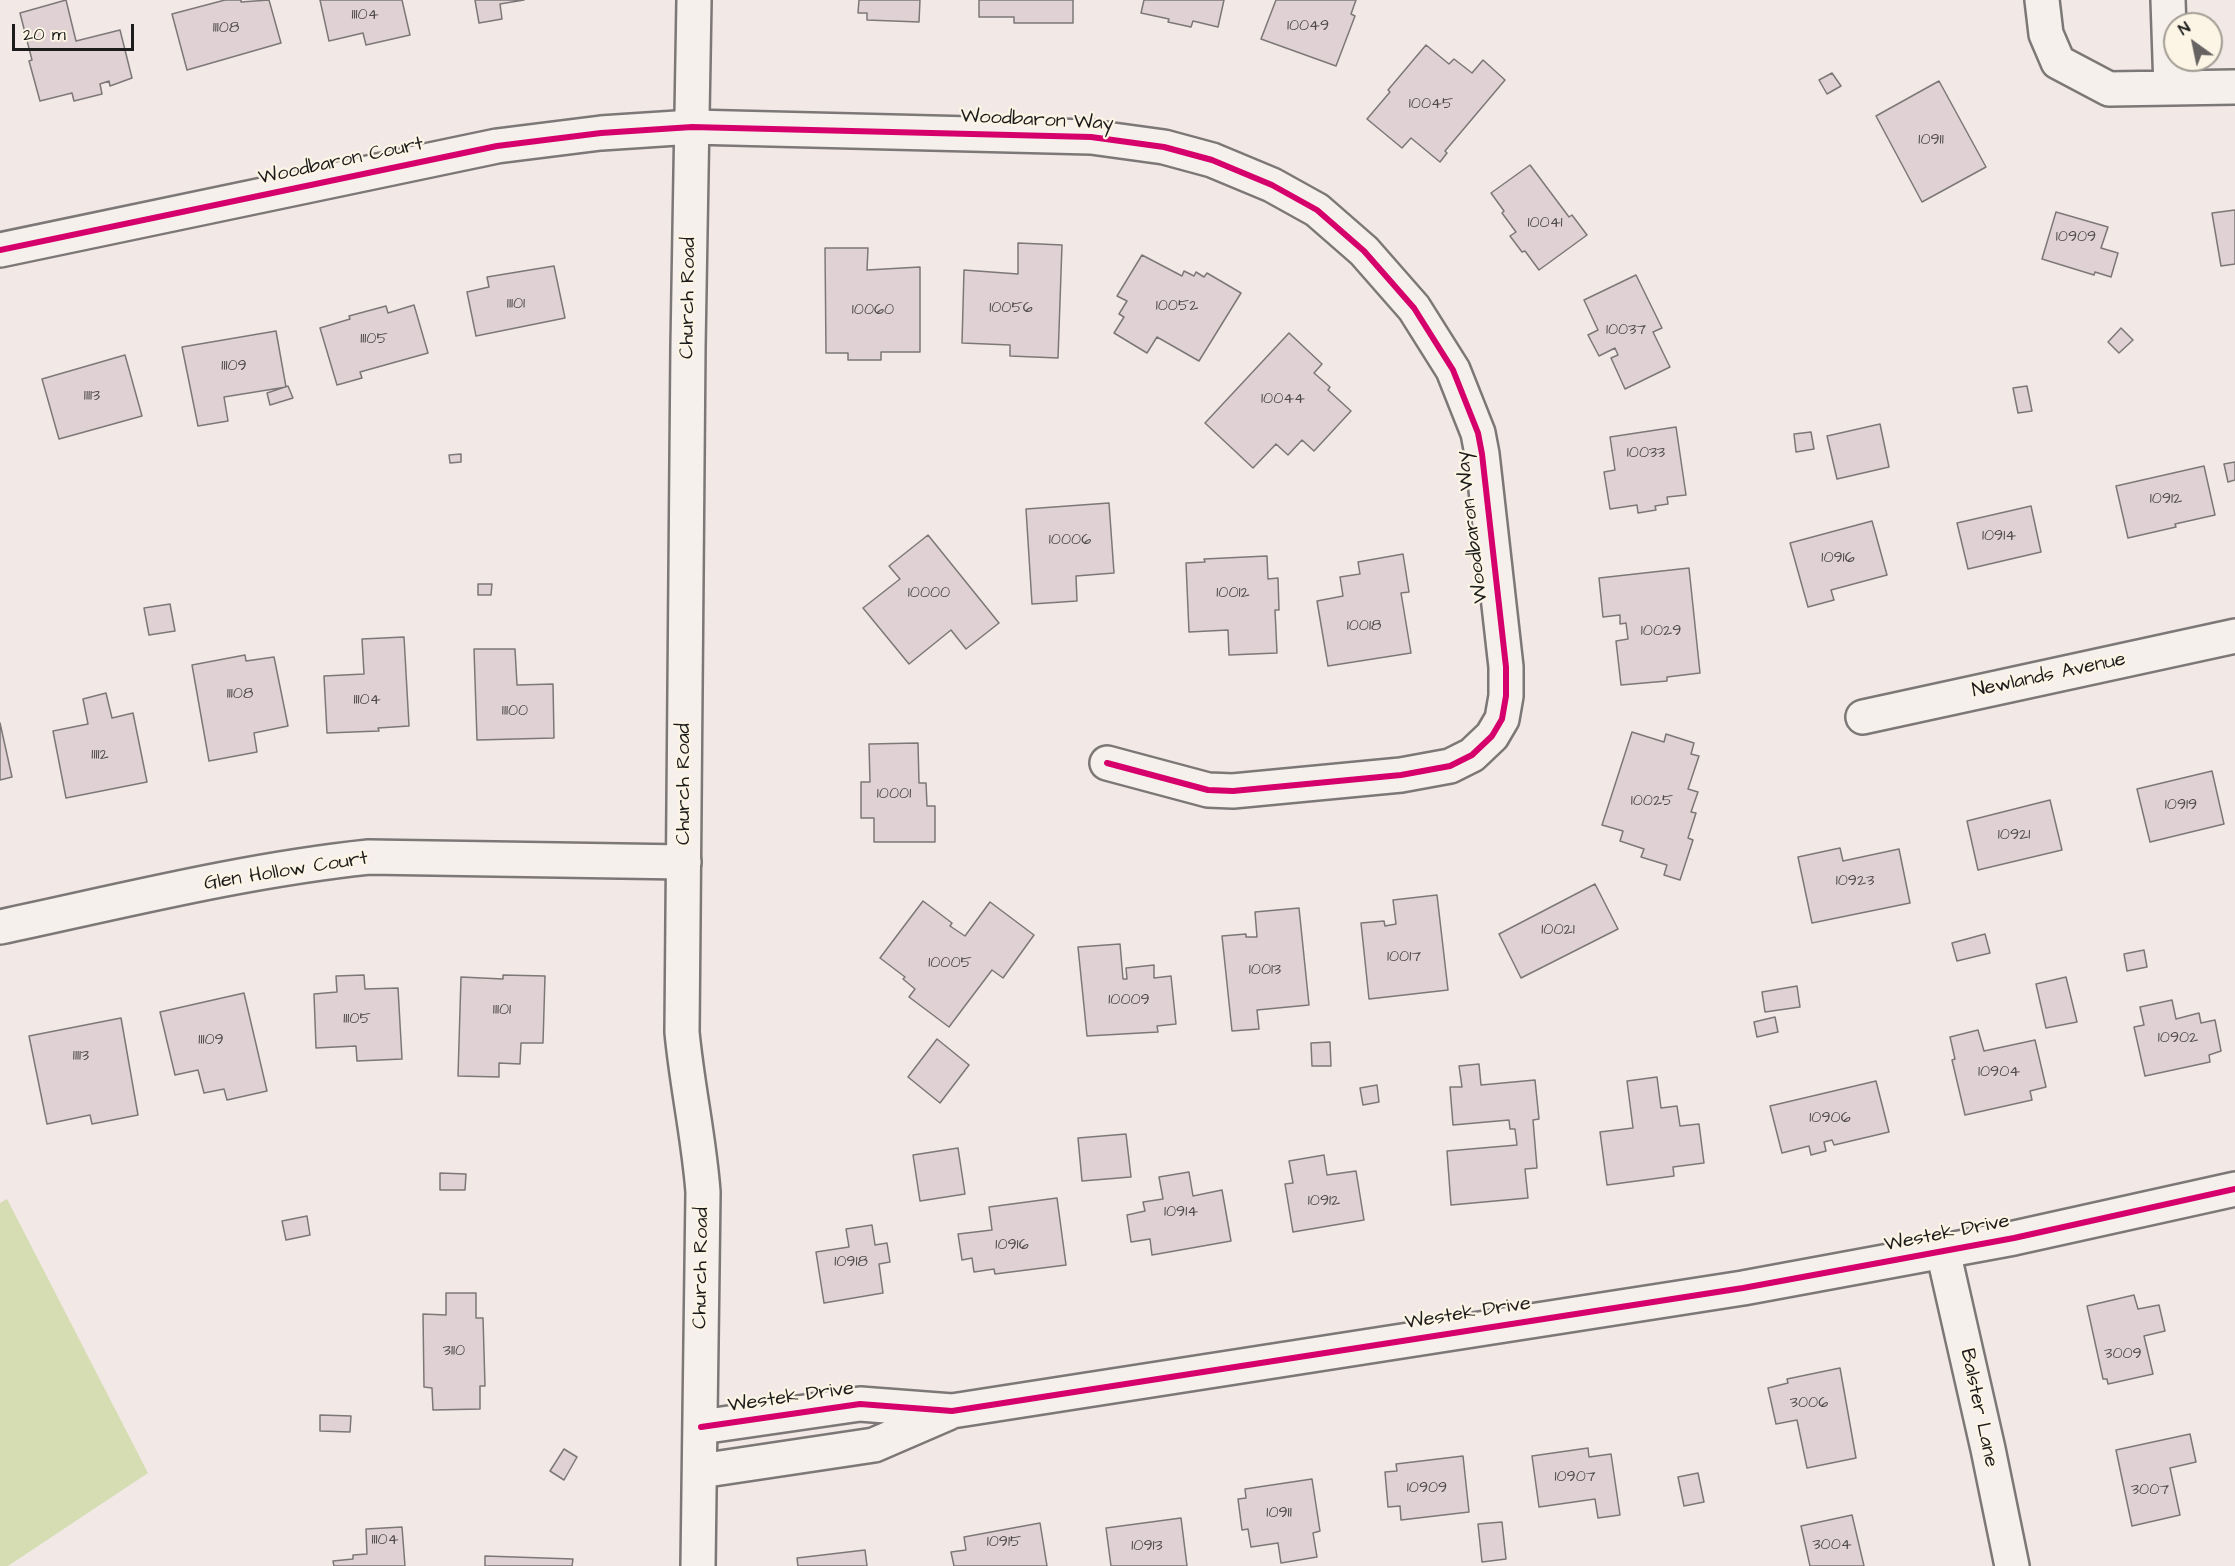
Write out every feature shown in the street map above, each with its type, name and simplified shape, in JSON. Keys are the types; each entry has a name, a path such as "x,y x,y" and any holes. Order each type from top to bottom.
{"street":[{"name":"Church Road","path":"694,0 688,346 682,1032 686,1072 700,1153 703,1192 698,1566"},
{"path":"2042,0 2046,34 2058,62 2109,88 2235,87"},
{"path":"2168,0 2171,88"},
{"name":"Woodbaron Court","path":"0,250 497,146 601,133 692,127"},
{"name":"Woodbaron Way","path":"692,127 1091,137 1164,147 1232,168 1272,185 1317,210 1364,251 1414,308 1453,370 1478,433 1482,454 1506,667 1506,696 1502,719 1492,736 1472,755 1450,766 1401,775 1233,791 1208,790 1107,763"},
{"name":"Newlands Avenue","path":"1863,717 2235,636"},
{"name":"Glen Hollow Court","path":"0,927 323,862 369,857 684,862"},
{"name":"Westek Drive","path":"701,1427 860,1404 952,1411 1743,1288 2014,1238 2235,1189"},
{"name":"Balster Lane","path":"1943,1251 2012,1566"},
{"name":"Westek Drive","path":"700,1471 874,1445 952,1411"}],"green space":[{"path":"7,1199 148,1473 8,1566 0,1566 0,1203"}],"building":[{"path":"66,0 76,41 120,30 132,78 110,86 109,81 100,84 102,94 74,101 72,93 40,101 29,61 32,60 20,13"},
{"path":"225,0 241,0 241,2 269,0 281,43 187,70 172,14"},
{"path":"320,0 402,0 410,35 366,45 363,33 329,41"},
{"path":"475,0 524,0 500,4 502,19 479,23"},
{"path":"859,0 920,0 919,22 867,20 867,13 858,13"},
{"path":"979,0 1073,0 1073,23 1014,23 1014,17 979,17"},
{"path":"1144,0 1224,0 1218,27 1193,21 1191,27 1141,13"},
{"path":"1276,0 1356,0 1351,14 1355,16 1336,66 1261,39"},
{"path":"1426,45 1449,64 1454,59 1472,73 1483,60 1505,80 1445,151 1447,153 1440,162 1411,138 1402,148 1367,119"},
{"path":"1832,73 1841,86 1827,94 1819,80"},
{"path":"1939,81 1986,167 1922,202 1876,116"},
{"path":"1530,165 1569,217 1572,215 1587,235 1539,270 1510,236 1516,232 1491,193"},
{"path":"2235,210 2235,264 2221,266 2212,213"},
{"path":"2056,212 2108,227 2101,248 2118,253 2111,277 2095,272 2094,275 2042,259"},
{"path":"1018,243 1062,245 1058,358 1010,356 1010,345 962,343 964,270 1018,274"},
{"path":"825,248 868,248 867,270 920,267 920,352 881,352 881,360 848,360 848,353 826,353"},
{"path":"1142,255 1182,276 1184,271 1194,276 1196,272 1204,277 1207,273 1241,293 1199,361 1157,337 1147,353 1114,333 1124,317 1119,314 1127,301 1117,296"},
{"path":"554,266 565,318 476,336 467,292 489,287 487,277"},
{"path":"1636,275 1662,328 1653,332 1670,367 1625,389 1611,358 1618,355 1615,348 1599,356 1588,335 1598,330 1584,300"},
{"path":"414,305 428,353 360,372 362,378 337,385 320,328 350,319 349,316 386,306 388,313"},
{"path":"2121,328 2133,340 2119,353 2108,342"},
{"path":"276,331 286,387 224,397 228,421 198,426 182,347"},
{"path":"1289,333 1322,364 1314,373 1330,387 1328,390 1351,411 1314,451 1302,440 1288,455 1276,444 1253,468 1205,423"},
{"path":"125,355 142,416 59,439 42,379"},
{"path":"288,386 293,398 270,405 267,393"},
{"path":"2027,386 2032,411 2018,413 2013,388"},
{"path":"1880,424 1889,467 1837,479 1827,436"},
{"path":"1676,427 1686,495 1667,497 1668,504 1655,506 1656,510 1638,513 1637,505 1610,509 1604,472 1615,470 1610,437"},
{"path":"1811,432 1814,449 1796,452 1794,434"},
{"path":"461,454 461,462 450,463 449,455"},
{"path":"2235,462 2235,480 2228,482 2224,464"},
{"path":"2204,466 2215,515 2128,538 2116,486"},
{"path":"1109,503 1114,573 1076,576 1077,601 1032,604 1026,509"},
{"path":"2031,506 2041,552 1968,569 1957,523"},
{"path":"1872,521 1887,575 1831,590 1834,600 1808,607 1790,543"},
{"path":"928,535 999,623 966,649 951,630 909,664 863,608 900,579 889,566"},
{"path":"1403,554 1409,592 1401,593 1411,653 1328,666 1317,601 1343,596 1340,577 1360,574 1358,562"},
{"path":"1267,556 1268,579 1278,578 1279,610 1275,610 1277,653 1229,655 1228,630 1189,632 1186,563 1205,562 1204,559"},
{"path":"1689,568 1700,673 1667,677 1667,681 1621,685 1616,641 1628,639 1626,623 1620,624 1620,615 1603,617 1599,578"},
{"path":"478,584 492,584 491,595 478,595"},
{"path":"170,604 175,631 149,635 144,608"},
{"path":"404,637 409,726 378,728 379,731 327,733 324,676 364,674 362,639"},
{"path":"474,649 515,649 517,685 553,684 554,738 477,740"},
{"path":"245,655 246,661 274,657 288,726 254,733 257,752 209,761 192,665"},
{"path":"106,693 112,718 133,713 147,782 66,798 53,731 88,724 83,699"},
{"path":"0,723 12,777 0,780"},
{"path":"1632,732 1664,742 1666,734 1694,743 1691,754 1699,756 1688,789 1698,792 1691,812 1696,813 1688,838 1693,840 1680,880 1664,875 1667,865 1641,857 1644,849 1620,841 1623,831 1602,825"},
{"path":"918,743 919,783 926,783 927,806 935,806 935,842 874,842 874,818 861,818 861,782 870,782 869,744"},
{"path":"2212,771 2224,824 2150,842 2137,789"},
{"path":"2050,800 2062,850 1978,870 1967,821"},
{"path":"1840,848 1843,861 1899,849 1910,903 1812,923 1798,857"},
{"path":"1595,884 1618,929 1521,978 1499,934"},
{"path":"1437,895 1448,990 1369,999 1361,923 1384,921 1385,926 1396,924 1393,900"},
{"path":"923,901 952,923 950,926 965,936 990,902 1034,935 1003,978 992,970 949,1027 909,997 915,989 903,979 905,977 880,958"},
{"path":"1299,908 1309,1005 1257,1010 1259,1029 1232,1031 1222,936 1246,934 1246,937 1257,937 1255,912"},
{"path":"1985,934 1990,953 1957,961 1952,943"},
{"path":"1120,944 1123,979 1127,979 1126,968 1154,965 1154,978 1171,976 1176,1024 1157,1026 1158,1032 1087,1036 1078,947"},
{"path":"2144,950 2147,967 2127,971 2124,954"},
{"path":"364,975 365,989 398,988 402,1059 357,1061 356,1046 316,1048 314,994 337,992 336,976"},
{"path":"503,975 545,976 543,1043 521,1043 520,1064 499,1063 499,1077 458,1076 461,977 503,979"},
{"path":"2066,977 2077,1022 2046,1028 2036,984"},
{"path":"1797,986 1800,1007 1765,1012 1762,992"},
{"path":"244,993 267,1091 227,1100 224,1089 204,1093 198,1070 175,1075 160,1012"},
{"path":"2172,1000 2176,1019 2199,1013 2201,1023 2215,1020 2221,1051 2209,1055 2210,1062 2145,1076 2134,1027 2144,1025 2140,1007"},
{"path":"1775,1017 1778,1032 1757,1037 1754,1022"},
{"path":"121,1018 138,1115 92,1124 90,1115 47,1124 29,1036"},
{"path":"1978,1030 1984,1051 2035,1040 2046,1087 2030,1091 2032,1100 1965,1115 1952,1060 1955,1059 1950,1037"},
{"path":"937,1039 969,1065 940,1103 908,1077"},
{"path":"1330,1042 1331,1066 1312,1066 1311,1043"},
{"path":"1479,1064 1481,1085 1535,1080 1539,1119 1533,1120 1537,1168 1525,1169 1528,1198 1451,1205 1447,1151 1517,1145 1515,1129 1510,1129 1509,1120 1453,1125 1450,1087 1462,1087 1459,1066"},
{"path":"1657,1077 1661,1108 1677,1106 1680,1126 1699,1124 1704,1163 1673,1167 1674,1176 1607,1185 1600,1132 1633,1128 1627,1081"},
{"path":"1876,1081 1889,1132 1834,1145 1832,1140 1824,1142 1826,1151 1811,1155 1809,1146 1782,1153 1770,1106"},
{"path":"1377,1085 1379,1102 1363,1105 1360,1088"},
{"path":"1126,1134 1131,1177 1082,1181 1078,1138"},
{"path":"958,1148 965,1194 920,1201 913,1155"},
{"path":"1324,1155 1327,1175 1356,1171 1364,1220 1293,1232 1285,1184 1293,1183 1289,1161"},
{"path":"1189,1172 1193,1196 1222,1190 1231,1241 1152,1255 1150,1239 1131,1242 1127,1215 1145,1211 1143,1202 1163,1199 1159,1177"},
{"path":"440,1173 466,1174 465,1190 440,1190"},
{"path":"1057,1198 1066,1265 995,1274 994,1269 974,1272 972,1258 962,1260 958,1234 992,1230 989,1207"},
{"path":"307,1216 310,1235 286,1240 282,1221"},
{"path":"872,1225 875,1245 887,1243 890,1262 879,1264 883,1293 824,1303 816,1252 849,1247 846,1229"},
{"path":"446,1293 476,1293 476,1318 483,1318 485,1386 480,1386 480,1409 433,1410 432,1388 424,1387 423,1314 446,1315"},
{"path":"2134,1295 2138,1309 2159,1305 2165,1331 2144,1336 2153,1374 2108,1384 2107,1379 2103,1379 2087,1306"},
{"path":"1840,1368 1856,1458 1807,1468 1797,1420 1776,1424 1768,1388 1788,1383 1787,1379"},
{"path":"320,1415 351,1416 350,1432 320,1431"},
{"path":"2190,1434 2196,1462 2170,1468 2180,1515 2132,1526 2116,1450"},
{"path":"1588,1448 1589,1457 1611,1454 1620,1515 1598,1518 1595,1499 1539,1507 1532,1456"},
{"path":"564,1449 577,1457 564,1480 550,1471"},
{"path":"1463,1456 1469,1512 1401,1520 1400,1506 1388,1507 1385,1472 1397,1471 1396,1464"},
{"path":"1698,1473 1704,1502 1684,1506 1678,1477"},
{"path":"1312,1479 1320,1531 1313,1533 1317,1557 1281,1563 1278,1543 1251,1547 1248,1529 1242,1530 1238,1499 1246,1498 1245,1489"},
{"path":"1852,1515 1864,1566 1810,1566 1801,1526"},
{"path":"1181,1518 1187,1566 1111,1566 1106,1528"},
{"path":"1502,1522 1506,1559 1482,1562 1478,1524"},
{"path":"1040,1523 1047,1566 954,1566 951,1552 966,1550 964,1537"},
{"path":"402,1527 405,1566 334,1566 333,1561 353,1559 353,1555 367,1554 366,1529"},
{"path":"865,1550 867,1566 798,1566 797,1558"},
{"path":"485,1556 573,1559 572,1566 485,1566"}],"cycle path":[{"path":"0,250 497,146 601,133 692,127 1091,137 1164,147 1212,160 1272,185 1317,210 1364,251 1414,308 1453,370 1478,433 1482,454 1506,667 1506,696 1502,719 1492,736 1472,755 1450,766 1401,775 1233,791 1208,790 1107,763"},
{"path":"701,1427 860,1404 952,1411 1743,1288 2014,1238 2235,1189"}]}
